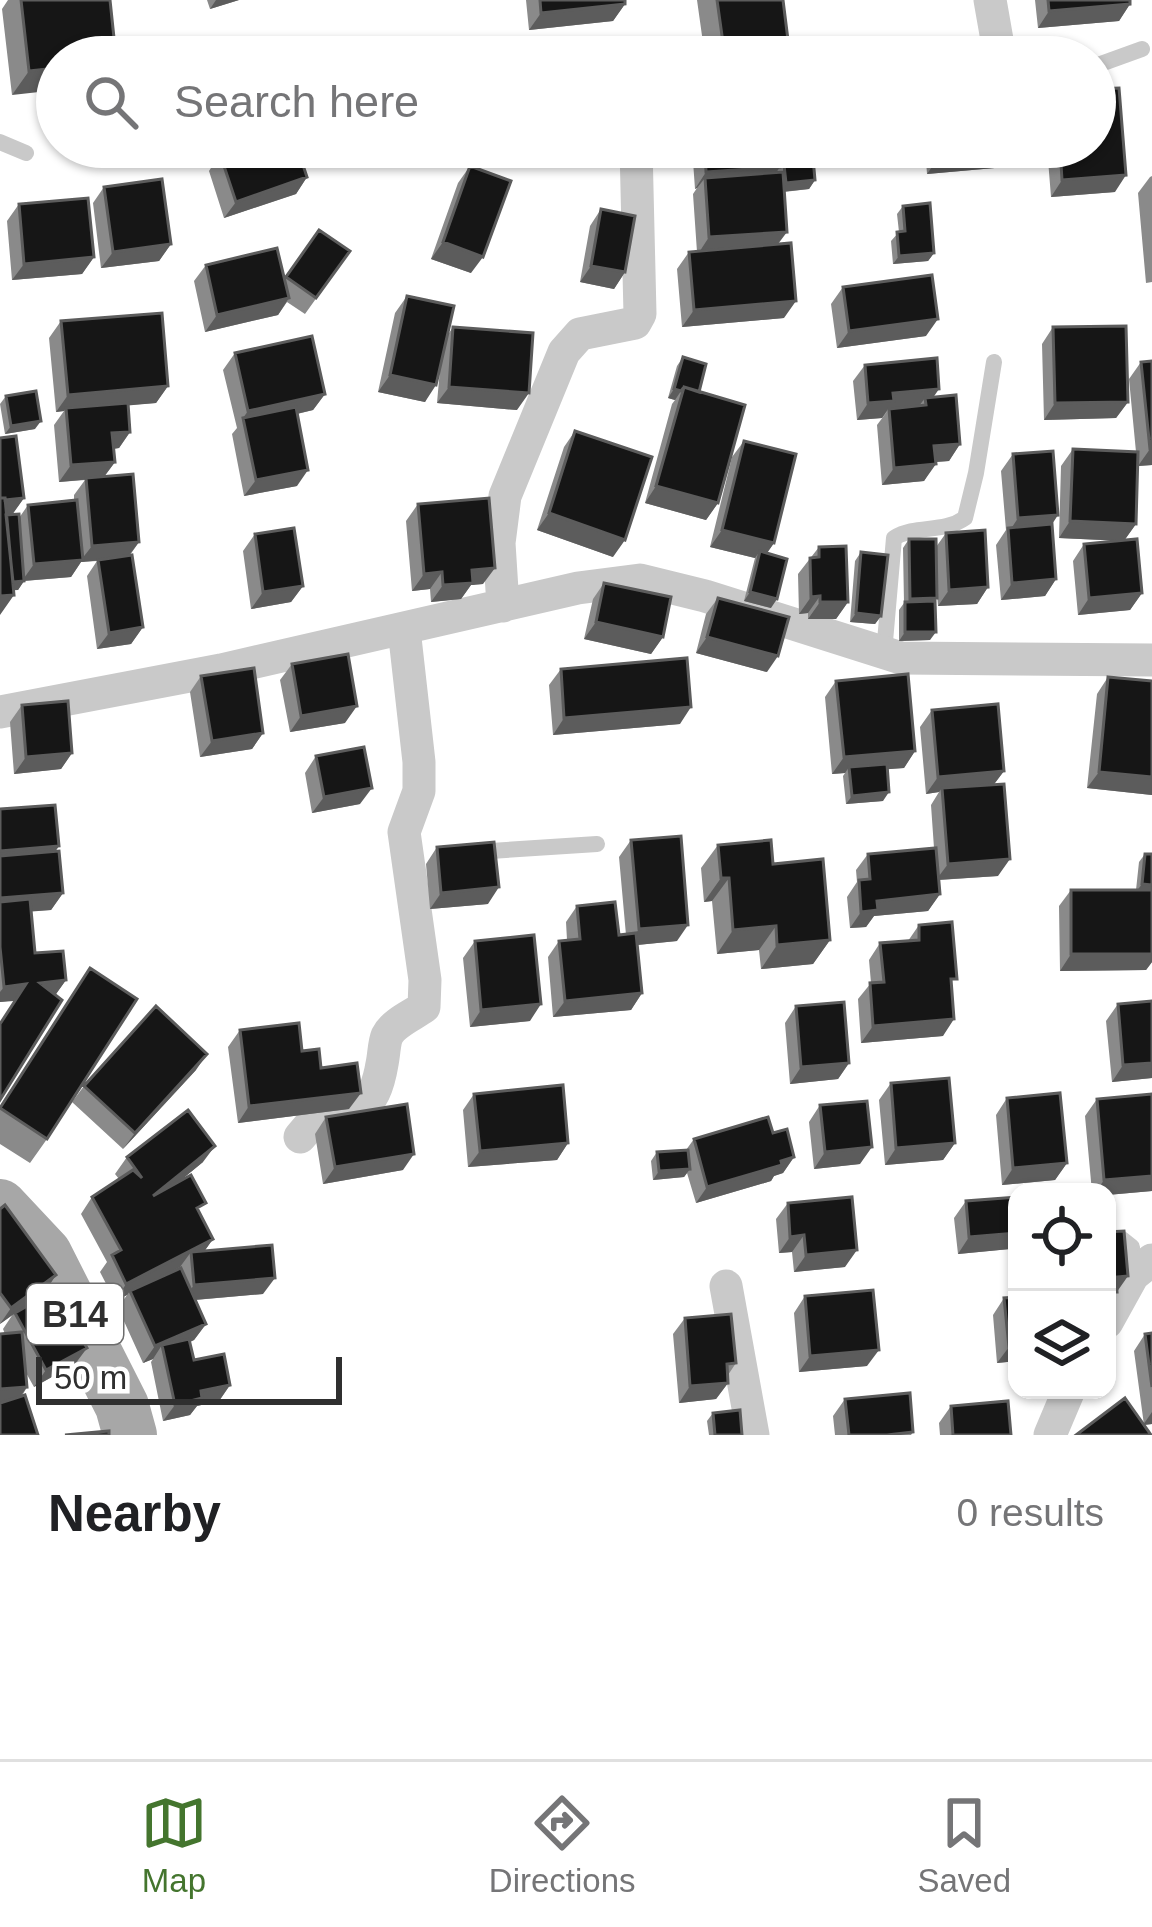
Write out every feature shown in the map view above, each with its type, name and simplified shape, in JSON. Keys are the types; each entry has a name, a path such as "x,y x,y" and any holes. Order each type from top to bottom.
{"main road":[{"name":"B14","path":"0,1206 45,1254 122,1406 130,1435"}],"street":[{"path":"990,0 996,36"},
{"path":"503,606 500,544 506,496 564,352 580,334 635,323 640,314 637,168"},
{"path":"0,712 221,670 578,588 640,580 901,658 1152,660"},
{"path":"300,1137 311,1124 343,1119 363,1109 378,1088 388,1035 396,1024 424,1007 420,856 404,832 419,791 419,762 404,629"},
{"path":"1116,1308 1143,1268"},
{"path":"726,1286 753,1435"},
{"path":"1050,1435 1065,1399"}],"lane":[{"path":"1116,58 1142,49"},
{"path":"0,142 26,153"},
{"path":"884,652 894,538 909,529 951,528 964,518 994,362"},
{"path":"455,854 597,844"},
{"path":"1116,1239 1132,1247 1143,1268"}],"building":[{"path":"21,0 110,0 114,36 36,36 36,70 29,71"},
{"path":"540,0 625,0 625,4 541,13"},
{"path":"717,0 783,0 788,36 722,36"},
{"path":"1048,0 1130,0 1130,4 1049,11"},
{"path":"1116,88 1126,175 1062,180 1061,168 1116,168"},
{"path":"225,168 304,168 307,177 236,202"},
{"path":"469,168 511,181 483,257 443,242"},
{"path":"706,168 765,168 706,172"},
{"path":"784,168 814,168 815,180 786,183"},
{"path":"783,172 787,232 709,237 705,178"},
{"path":"162,179 171,244 113,252 104,187"},
{"path":"88,198 94,257 24,264 19,204"},
{"path":"930,203 934,253 899,256 897,232 905,231 903,206"},
{"path":"601,209 635,216 625,272 591,266"},
{"path":"319,230 350,251 316,298 286,277"},
{"path":"791,243 796,301 694,310 689,252"},
{"path":"277,248 289,298 217,315 206,265"},
{"path":"932,275 938,319 849,331 843,287"},
{"path":"407,296 454,306 436,385 390,375"},
{"path":"162,313 168,386 68,395 61,321"},
{"path":"1126,326 1128,402 1055,403 1053,327"},
{"path":"453,327 533,333 529,393 449,387"},
{"path":"312,336 325,394 248,411 235,353"},
{"path":"683,357 706,364 699,392 674,389"},
{"path":"937,358 939,389 893,393 894,401 868,403 865,365"},
{"path":"1152,361 1152,449 1150,449 1141,362"},
{"path":"684,387 745,405 718,503 656,486"},
{"path":"36,391 41,421 11,426 6,396"},
{"path":"956,395 960,444 934,446 936,464 894,468 889,409 926,405 925,398"},
{"path":"128,403 130,432 112,433 115,462 71,465 66,408"},
{"path":"296,407 308,470 256,480 243,418"},
{"path":"575,431 652,457 625,540 549,513"},
{"path":"16,436 24,498 5,500 0,498 0,438"},
{"path":"744,441 796,454 774,543 722,530"},
{"path":"1073,449 1138,452 1136,524 1070,521"},
{"path":"1053,451 1058,515 1018,518 1013,454"},
{"path":"133,474 139,542 92,546 86,478"},
{"path":"0,498 5,498 14,595 0,596"},
{"path":"489,498 495,568 472,570 473,583 443,585 442,572 424,574 418,504"},
{"path":"77,500 83,560 34,564 28,505"},
{"path":"19,514 24,581 13,582 6,515"},
{"path":"1052,524 1056,579 1012,583 1008,528"},
{"path":"294,528 303,586 263,592 255,534"},
{"path":"985,530 988,587 949,590 946,533"},
{"path":"909,539 936,539 937,598 910,599"},
{"path":"1137,539 1142,593 1089,598 1084,544"},
{"path":"846,546 848,602 820,602 820,596 811,597 810,558 819,557 819,547"},
{"path":"760,551 787,559 777,599 750,592"},
{"path":"861,552 888,555 881,616 856,613"},
{"path":"132,555 143,627 109,633 98,560"},
{"path":"604,583 671,597 663,637 596,622"},
{"path":"718,598 789,617 778,656 707,637"},
{"path":"935,601 936,632 905,632 905,602"},
{"path":"348,654 357,706 301,716 292,664"},
{"path":"687,658 691,707 564,718 561,669"},
{"path":"254,668 263,733 212,741 201,676"},
{"path":"908,674 915,751 844,757 836,681"},
{"path":"1108,677 1152,681 1152,777 1099,772"},
{"path":"68,701 72,753 26,757 22,705"},
{"path":"998,704 1004,771 938,777 932,710"},
{"path":"364,747 372,788 324,797 316,756"},
{"path":"887,764 889,792 852,796 849,767"},
{"path":"1004,784 1010,859 948,864 942,788"},
{"path":"55,805 59,846 0,851 0,809"},
{"path":"681,836 688,925 639,929 631,840"},
{"path":"771,840 773,864 823,859 830,940 777,945 776,926 733,930 729,878 721,878 718,845"},
{"path":"494,842 499,887 441,893 437,847"},
{"path":"936,848 940,894 877,901 878,910 861,912 859,880 870,879 868,854"},
{"path":"59,851 63,893 0,898 0,856"},
{"path":"1145,854 1152,854 1152,885 1142,884"},
{"path":"1071,890 1152,890 1152,954 1071,954"},
{"path":"30,899 35,953 63,951 66,980 40,983 62,1000 0,1100 0,1024 26,984 4,987 0,902"},
{"path":"615,902 619,935 636,933 642,993 565,1001 559,941 580,939 577,906"},
{"path":"952,922 957,979 951,979 954,1019 873,1026 870,983 884,982 880,943 919,940 919,925"},
{"path":"534,935 541,1004 481,1010 475,941"},
{"path":"90,968 137,999 47,1139 0,1108"},
{"path":"1152,1001 1152,1063 1123,1065 1118,1004"},
{"path":"844,1002 849,1063 801,1067 796,1006"},
{"path":"156,1006 207,1054 135,1133 84,1086"},
{"path":"299,1023 302,1051 319,1049 321,1068 357,1063 361,1093 249,1106 240,1030"},
{"path":"949,1078 955,1143 896,1148 891,1083"},
{"path":"563,1085 568,1143 480,1151 474,1094"},
{"path":"1060,1093 1067,1163 1013,1168 1007,1098"},
{"path":"1152,1094 1152,1176 1104,1180 1097,1099"},
{"path":"867,1101 872,1147 825,1152 820,1105"},
{"path":"407,1104 414,1154 335,1167 326,1117"},
{"path":"188,1110 215,1146 153,1196 191,1175 206,1203 197,1208 213,1239 126,1284 112,1255 121,1250 92,1197 133,1170 142,1178 127,1157"},
{"path":"768,1117 773,1133 787,1129 794,1157 781,1161 782,1165 707,1187 694,1139"},
{"path":"688,1150 690,1169 659,1171 657,1152"},
{"path":"852,1197 857,1250 806,1255 804,1235 790,1237 788,1203"},
{"path":"1008,1198 1008,1234 969,1237 966,1201"},
{"path":"5,1205 56,1275 11,1308 0,1293 0,1209"},
{"path":"1116,1231 1124,1231 1128,1276 1116,1277"},
{"path":"272,1245 275,1278 194,1285 191,1252"},
{"path":"181,1268 206,1324 155,1346 130,1291"},
{"path":"55,1290 87,1348 46,1370 15,1313"},
{"path":"873,1290 879,1350 810,1356 805,1296"},
{"path":"731,1314 736,1363 727,1364 728,1383 690,1386 685,1318"},
{"path":"22,1332 27,1387 0,1389 0,1334"},
{"path":"1152,1333 1152,1387 1145,1334"},
{"path":"189,1339 194,1360 224,1354 230,1385 201,1391 202,1398 175,1405 162,1345"},
{"path":"910,1393 913,1432 849,1435 845,1399"},
{"path":"25,1395 38,1435 0,1435 0,1403"},
{"path":"1125,1398 1151,1435 1076,1435"},
{"path":"1008,1401 1011,1435 953,1435 951,1406"},
{"path":"740,1410 742,1435 715,1435 713,1413"}]}
